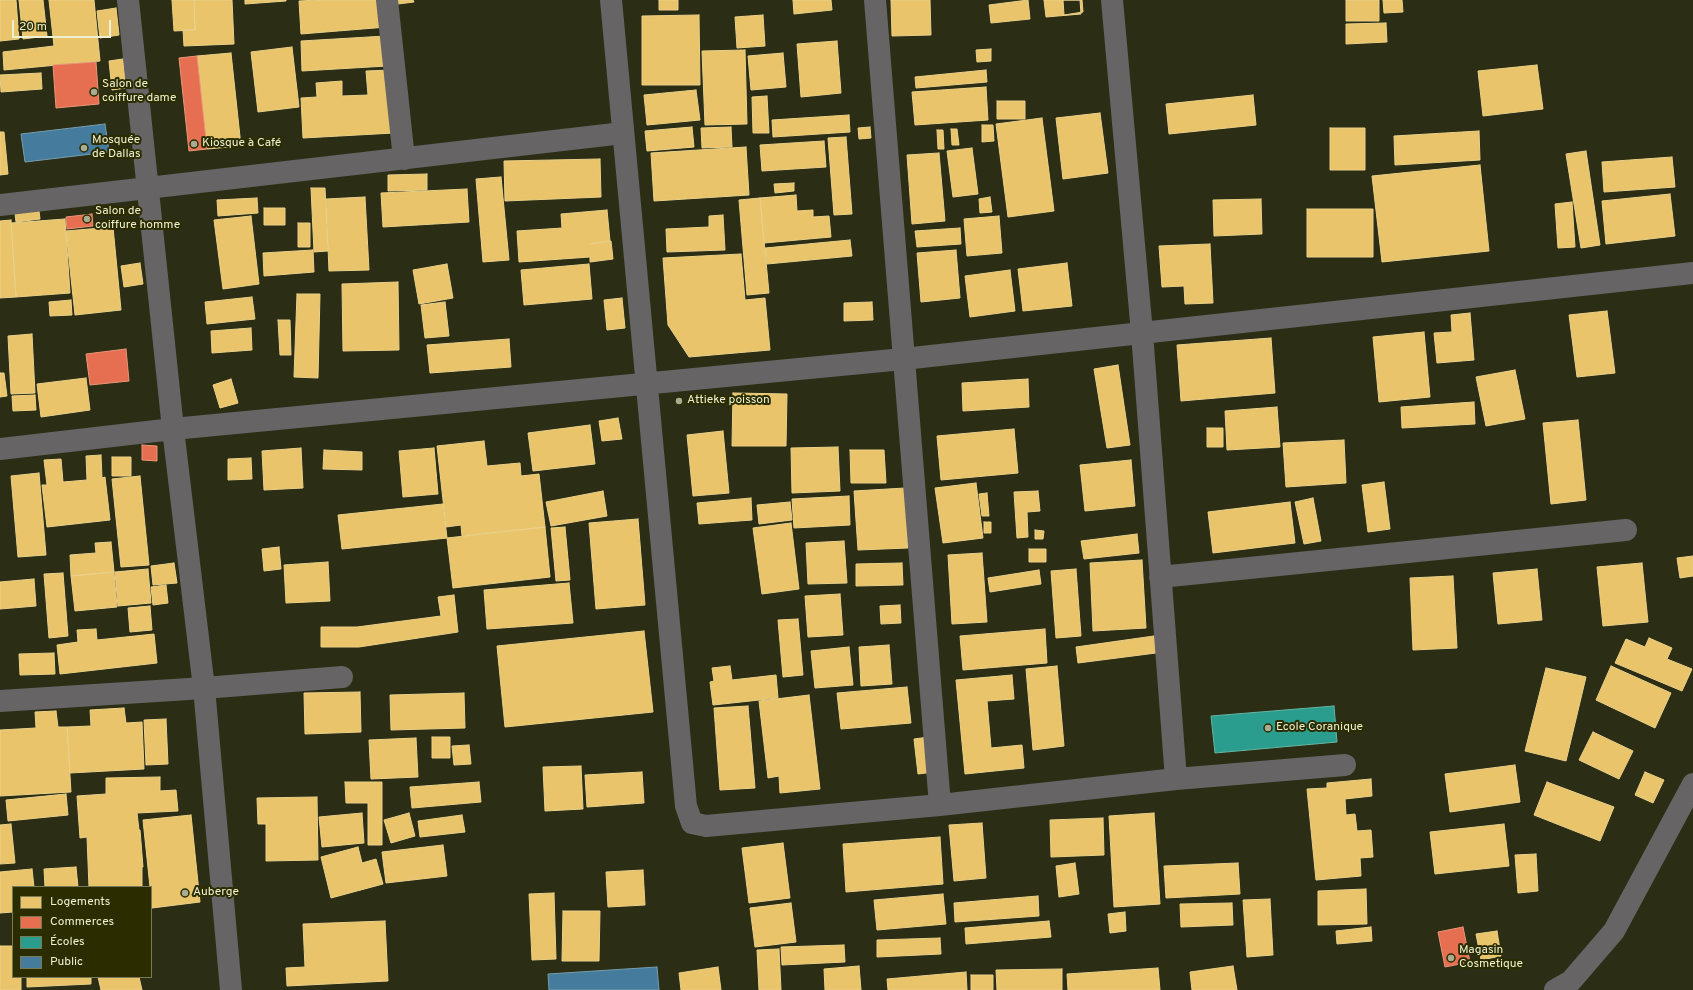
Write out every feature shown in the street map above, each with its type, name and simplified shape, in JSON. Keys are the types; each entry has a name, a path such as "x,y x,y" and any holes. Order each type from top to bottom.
{"street":[{"path":"128,0 173,429 204,688 231,990"},
{"path":"387,0 404,159"},
{"path":"611,0 686,806 692,823 706,826 940,805 1176,779 1345,765"},
{"path":"875,0 940,805"},
{"path":"1112,0 1142,333 1176,779"},
{"path":"0,205 623,133"},
{"path":"0,449 173,429 903,359 1693,273"},
{"path":"1160,577 1626,530"},
{"path":"0,701 204,688 342,677"},
{"path":"1555,990 1571,982 1614,931 1693,784"}],"building: Logements":[{"path":"0,0 16,0 19,39 0,41"},
{"path":"19,0 43,0 47,36 23,39"},
{"path":"49,0 94,0 100,61 4,70 3,52 54,46"},
{"path":"172,0 194,0 195,30 174,31"},
{"path":"194,0 232,0 234,44 184,46 183,30 195,30"},
{"path":"245,0 286,0 286,1 245,4"},
{"path":"384,0 387,27 301,34 299,1"},
{"path":"398,0 413,0 414,2 398,4"},
{"path":"659,0 678,0 678,10 659,10"},
{"path":"793,0 831,0 832,10 794,14"},
{"path":"891,0 930,0 931,35 892,36"},
{"path":"1028,0 1030,19 991,23 989,5"},
{"path":"1044,0 1080,0 1081,14 1046,17"},
{"path":"1063,0 1082,0 1083,12 1064,15"},
{"path":"1346,0 1379,0 1379,21 1346,21"},
{"path":"1383,0 1402,0 1403,12 1384,13"},
{"path":"116,8 119,35 100,38 97,11"},
{"path":"699,15 700,85 642,85 642,16"},
{"path":"763,15 765,46 737,48 735,17"},
{"path":"1386,23 1387,42 1346,44 1346,24"},
{"path":"386,36 387,66 302,71 301,41"},
{"path":"837,41 841,93 801,97 797,44"},
{"path":"292,47 299,107 258,112 251,52"},
{"path":"991,49 991,61 977,62 976,50"},
{"path":"745,50 747,124 705,125 702,51"},
{"path":"231,53 241,146 207,149 197,56"},
{"path":"783,53 786,87 751,90 748,56"},
{"path":"123,59 126,88 112,90 109,61"},
{"path":"1537,65 1543,109 1483,116 1478,71"},
{"path":"391,70 394,133 303,138 301,98 317,97 316,83 342,81 342,96 368,95 366,71"},
{"path":"986,70 987,82 916,88 915,77"},
{"path":"41,73 42,89 1,92 0,75"},
{"path":"986,87 988,120 915,125 912,92"},
{"path":"696,90 700,120 647,125 644,95"},
{"path":"1253,95 1256,125 1169,134 1166,104"},
{"path":"767,96 769,133 753,133 752,97"},
{"path":"997,101 1025,101 1025,119 997,119"},
{"path":"1100,113 1108,173 1063,179 1056,118"},
{"path":"849,115 850,132 773,137 772,120"},
{"path":"1042,118 1054,211 1008,217 996,124"},
{"path":"982,125 993,125 994,141 982,142"},
{"path":"692,127 694,147 647,151 645,131"},
{"path":"731,127 732,147 702,148 701,128"},
{"path":"870,127 871,138 859,139 858,128"},
{"path":"1330,128 1365,128 1365,170 1330,170"},
{"path":"951,129 957,129 959,145 952,145"},
{"path":"937,130 943,130 944,149 938,149"},
{"path":"1479,131 1480,160 1395,165 1394,136"},
{"path":"0,132 4,132 8,174 0,175"},
{"path":"846,137 852,214 834,215 828,138"},
{"path":"824,141 826,167 762,171 760,145"},
{"path":"746,147 749,195 654,201 651,153"},
{"path":"972,148 978,194 953,197 947,151"},
{"path":"1586,151 1600,245 1581,248 1566,154"},
{"path":"939,153 945,221 912,224 907,155"},
{"path":"1672,157 1675,187 1604,192 1602,162"},
{"path":"600,159 601,197 505,201 504,161"},
{"path":"1480,165 1489,251 1382,262 1372,176"},
{"path":"427,174 427,190 388,191 388,175"},
{"path":"501,177 509,260 483,262 476,179"},
{"path":"794,183 794,191 775,193 774,184"},
{"path":"311,188 325,188 328,251 314,252"},
{"path":"467,189 469,222 383,227 381,193"},
{"path":"1670,194 1675,236 1606,244 1602,201"},
{"path":"796,195 797,211 813,210 813,217 829,216 831,237 764,243 760,198"},
{"path":"365,197 369,270 329,271 326,199"},
{"path":"990,197 992,212 980,213 979,199"},
{"path":"257,198 258,213 218,216 217,200"},
{"path":"760,198 769,293 747,295 739,200"},
{"path":"1261,199 1262,234 1214,236 1213,200"},
{"path":"1572,202 1575,247 1558,248 1555,204"},
{"path":"38,203 40,219 16,222 14,205"},
{"path":"264,208 285,208 285,225 264,225"},
{"path":"1307,209 1373,209 1373,257 1307,257"},
{"path":"607,210 610,241 589,244 611,241 613,259 590,262 590,257 519,262 517,231 562,228 561,214"},
{"path":"723,215 725,250 667,252 666,229 709,227 709,216"},
{"path":"251,216 259,284 223,289 214,220"},
{"path":"999,216 1002,253 967,256 964,219"},
{"path":"65,219 70,293 16,297 11,223"},
{"path":"11,220 16,297 0,298 0,221"},
{"path":"298,223 310,223 310,247 298,247"},
{"path":"113,227 121,310 75,315 66,231"},
{"path":"960,228 961,244 917,247 915,231"},
{"path":"850,240 852,256 767,264 765,248"},
{"path":"1210,244 1213,303 1185,304 1184,286 1162,287 1159,246"},
{"path":"313,250 314,272 264,276 263,253"},
{"path":"956,250 960,298 921,302 917,253"},
{"path":"741,254 745,300 765,298 770,350 689,357 668,325 663,258"},
{"path":"140,263 143,284 124,287 121,266"},
{"path":"1067,263 1072,306 1023,311 1018,269"},
{"path":"447,264 453,298 419,304 413,270"},
{"path":"589,264 592,299 524,305 521,270"},
{"path":"1010,270 1015,311 970,317 965,276"},
{"path":"398,282 399,350 343,351 342,284"},
{"path":"297,294 320,294 318,378 294,377"},
{"path":"252,297 255,319 207,324 205,302"},
{"path":"622,298 625,328 607,330 604,300"},
{"path":"71,300 72,315 50,316 49,302"},
{"path":"445,302 449,336 425,338 421,305"},
{"path":"872,302 873,320 844,321 844,303"},
{"path":"1607,311 1615,373 1577,377 1569,315"},
{"path":"1470,313 1474,360 1437,363 1434,333 1452,332 1451,315"},
{"path":"278,320 290,320 291,355 280,355"},
{"path":"251,328 252,350 212,353 211,331"},
{"path":"1424,332 1430,397 1379,402 1373,337"},
{"path":"32,334 35,393 11,394 8,336"},
{"path":"1271,338 1275,393 1181,401 1177,345"},
{"path":"509,339 511,367 430,373 427,345"},
{"path":"1118,365 1130,445 1107,448 1094,369"},
{"path":"1515,370 1525,419 1486,426 1476,377"},
{"path":"0,373 4,373 7,396 0,397"},
{"path":"86,378 90,410 41,417 37,384"},
{"path":"231,379 238,403 220,408 213,385"},
{"path":"1028,379 1029,407 963,411 962,383"},
{"path":"733,393 787,394 786,446 732,446"},
{"path":"35,395 36,410 13,411 12,396"},
{"path":"1474,402 1475,424 1402,428 1401,407"},
{"path":"1277,407 1280,447 1227,450 1225,411"},
{"path":"618,418 622,439 602,441 599,421"},
{"path":"1578,420 1586,500 1551,504 1543,423"},
{"path":"590,425 595,464 533,471 528,433"},
{"path":"1207,428 1223,428 1223,447 1207,447"},
{"path":"1014,429 1018,473 941,480 937,436"},
{"path":"723,431 729,493 693,496 687,435"},
{"path":"1344,440 1346,483 1286,487 1283,443"},
{"path":"484,441 487,466 520,463 521,476 539,474 545,527 462,536 461,525 446,527 437,446"},
{"path":"838,447 840,491 792,493 791,448"},
{"path":"301,448 303,488 264,490 262,451"},
{"path":"434,448 438,494 403,497 399,451"},
{"path":"324,450 362,452 362,470 323,469"},
{"path":"850,450 884,450 886,483 851,483"},
{"path":"101,455 102,478 105,477 110,520 47,527 42,485 47,485 44,460 61,459 63,482 87,480 86,456"},
{"path":"112,457 131,457 131,476 112,476"},
{"path":"251,458 252,479 228,480 228,459"},
{"path":"1131,460 1135,506 1085,511 1080,465"},
{"path":"39,473 46,555 18,557 11,476"},
{"path":"140,476 149,565 121,567 112,479"},
{"path":"1384,482 1390,529 1368,532 1362,485"},
{"path":"976,483 983,538 943,543 935,488"},
{"path":"905,488 908,548 858,550 854,491"},
{"path":"603,491 607,516 551,526 546,502"},
{"path":"1038,491 1040,511 1027,512 1028,537 1017,538 1014,492"},
{"path":"987,493 989,516 982,516 979,494"},
{"path":"849,496 850,525 794,528 792,499"},
{"path":"751,498 752,520 699,524 697,503"},
{"path":"1313,498 1321,541 1304,544 1295,502"},
{"path":"790,502 792,520 759,524 757,505"},
{"path":"1290,502 1295,543 1213,553 1208,512"},
{"path":"443,504 447,538 342,549 338,515"},
{"path":"638,519 645,605 596,609 589,523"},
{"path":"984,522 991,522 991,533 984,533"},
{"path":"791,523 799,589 762,594 753,528"},
{"path":"545,527 550,577 453,588 447,538"},
{"path":"565,527 570,580 556,581 551,528"},
{"path":"1035,530 1044,531 1043,539 1035,539"},
{"path":"1137,534 1139,553 1084,559 1081,541"},
{"path":"844,541 847,583 808,584 806,543"},
{"path":"111,542 114,572 71,576 70,555 96,553 95,543"},
{"path":"279,547 281,569 264,571 262,549"},
{"path":"1029,549 1046,549 1046,562 1029,562"},
{"path":"982,553 987,622 952,624 948,555"},
{"path":"1693,556 1693,576 1680,578 1677,558"},
{"path":"1142,560 1146,628 1093,631 1090,563"},
{"path":"328,562 330,601 286,603 284,565"},
{"path":"174,563 177,583 153,585 151,566"},
{"path":"902,563 903,585 856,586 856,564"},
{"path":"1642,563 1648,622 1603,626 1597,567"},
{"path":"148,569 151,603 118,606 115,572"},
{"path":"1076,569 1081,636 1056,638 1051,571"},
{"path":"1537,569 1542,620 1498,624 1493,573"},
{"path":"1039,570 1041,584 990,592 988,578"},
{"path":"114,572 117,607 75,611 71,576"},
{"path":"63,573 68,636 49,638 44,574"},
{"path":"1453,576 1457,648 1413,650 1410,578"},
{"path":"34,579 36,606 0,609 0,582"},
{"path":"569,583 573,623 487,629 484,590"},
{"path":"166,585 168,603 153,605 151,587"},
{"path":"840,594 843,635 808,637 805,596"},
{"path":"454,595 458,632 359,647 321,647 321,627 357,627 441,616 438,597"},
{"path":"900,605 901,623 881,624 880,606"},
{"path":"150,606 152,630 130,632 128,608"},
{"path":"798,619 803,675 783,677 778,620"},
{"path":"96,629 97,640 154,634 157,663 60,674 57,645 78,642 77,630"},
{"path":"1045,629 1047,663 963,670 960,636"},
{"path":"644,631 653,712 505,727 497,646"},
{"path":"1154,636 1156,653 1078,663 1076,647"},
{"path":"1649,638 1672,648 1667,659 1692,669 1682,691 1615,663 1626,639 1645,647"},
{"path":"889,645 892,684 861,686 859,647"},
{"path":"849,647 853,685 815,688 811,651"},
{"path":"54,653 55,674 20,675 19,654"},
{"path":"730,666 732,680 776,675 778,698 713,705 710,682 714,681 712,668"},
{"path":"1057,666 1064,746 1033,750 1026,669"},
{"path":"1611,666 1671,693 1655,728 1596,700"},
{"path":"1546,668 1586,677 1566,761 1525,751"},
{"path":"1012,675 1014,699 987,701 991,748 1022,745 1024,768 965,774 956,680"},
{"path":"907,687 911,723 841,729 837,693"},
{"path":"360,692 361,732 305,734 304,693"},
{"path":"464,693 465,728 391,730 390,695"},
{"path":"809,695 820,789 780,793 779,776 768,778 759,701"},
{"path":"748,706 755,788 720,790 714,708"},
{"path":"124,708 126,723 142,722 144,769 70,773 67,727 91,726 90,710"},
{"path":"56,711 58,727 67,727 71,792 0,796 0,730 36,728 35,712"},
{"path":"166,719 168,764 146,765 144,720"},
{"path":"1593,732 1633,751 1619,779 1579,760"},
{"path":"432,737 450,737 450,758 432,758"},
{"path":"929,737 934,772 918,774 914,739"},
{"path":"416,738 418,777 371,779 369,740"},
{"path":"469,745 471,764 454,765 452,746"},
{"path":"1515,765 1520,802 1450,812 1445,774"},
{"path":"581,766 583,809 545,811 543,767"},
{"path":"642,772 644,803 587,807 585,775"},
{"path":"1645,772 1664,780 1653,803 1635,795"},
{"path":"160,777 160,791 176,790 178,811 137,813 143,867 142,886 89,886 87,837 80,838 77,796 106,794 106,778"},
{"path":"1371,779 1372,796 1345,799 1346,815 1355,814 1357,831 1371,830 1373,857 1360,858 1361,876 1316,880 1307,789 1327,788 1327,783"},
{"path":"345,782 382,782 382,845 368,845 368,803 346,803"},
{"path":"479,782 481,802 412,808 410,787"},
{"path":"1547,782 1614,807 1600,841 1534,815"},
{"path":"66,794 68,815 8,821 6,800"},
{"path":"317,797 318,860 266,861 266,824 258,824 257,798"},
{"path":"362,813 364,843 322,847 319,817"},
{"path":"409,813 415,836 391,843 384,820"},
{"path":"1154,813 1160,904 1114,907 1109,816"},
{"path":"191,815 200,902 152,908 152,886 150,886 143,820"},
{"path":"462,815 465,832 420,837 418,821"},
{"path":"1103,818 1104,855 1051,857 1050,820"},
{"path":"982,823 986,878 954,881 949,825"},
{"path":"11,824 15,863 0,864 0,825"},
{"path":"1504,824 1509,866 1435,874 1430,832"},
{"path":"940,837 943,884 846,892 843,844"},
{"path":"783,843 790,898 749,903 742,848"},
{"path":"443,845 447,876 386,883 382,852"},
{"path":"358,847 362,863 376,859 383,884 331,898 321,857"},
{"path":"1536,854 1538,891 1518,893 1515,855"},
{"path":"1075,863 1079,894 1059,897 1056,866"},
{"path":"1238,863 1240,894 1166,898 1164,866"},
{"path":"76,867 78,886 45,886 44,869"},
{"path":"32,869 34,886 12,886 12,912 0,913 0,872"},
{"path":"643,870 645,905 608,907 606,872"},
{"path":"1366,889 1367,924 1318,925 1318,891"},
{"path":"554,893 556,959 532,960 529,894"},
{"path":"943,894 946,924 877,930 874,900"},
{"path":"1038,896 1039,916 955,922 954,903"},
{"path":"1270,899 1273,955 1247,957 1243,900"},
{"path":"791,903 796,942 755,947 750,908"},
{"path":"1232,903 1233,925 1181,927 1180,904"},
{"path":"563,911 600,911 599,961 562,961"},
{"path":"1125,912 1126,931 1110,933 1108,914"},
{"path":"385,921 388,981 287,986 286,968 305,967 303,924"},
{"path":"1049,921 1051,937 966,944 965,928"},
{"path":"1371,927 1372,941 1337,944 1336,931"},
{"path":"1497,931 1501,956 1481,960 1476,934"},
{"path":"940,938 941,954 877,957 877,940"},
{"path":"844,945 845,962 782,965 781,947"},
{"path":"0,946 12,946 12,978 21,978 21,990 0,990"},
{"path":"779,949 781,990 759,990 757,950"},
{"path":"859,966 861,990 825,990 824,969"},
{"path":"1233,966 1237,990 1192,990 1190,972"},
{"path":"718,967 721,990 681,990 679,973"},
{"path":"1158,968 1160,990 1068,990 1067,974"},
{"path":"1062,969 1062,990 997,990 996,970"},
{"path":"966,972 967,990 888,990 887,979"},
{"path":"971,975 993,975 993,990 971,990"},
{"path":"27,978 91,978 91,984 27,987"},
{"path":"98,978 139,978 142,990 101,990"}],"building: Commerces":[{"path":"197,56 207,149 189,151 179,58"},
{"path":"96,62 99,104 56,108 53,65"},
{"path":"92,214 93,226 67,229 66,217"},
{"path":"126,349 129,381 90,385 86,354"},
{"path":"142,445 157,446 157,461 142,460"},
{"path":"1463,927 1470,962 1445,967 1438,932"}],"building: Écoles":[{"path":"1334,706 1337,742 1215,753 1211,716"}],"building: Public":[{"path":"105,124 109,152 25,162 21,134"},
{"path":"657,967 659,990 549,990 548,974"}],"place":[{"name":"Salon de coiffure dame","path":"94,92"},
{"name":"Kiosque à Café","path":"194,144"},
{"name":"Mosquée de Dallas","path":"84,148"},
{"name":"Salon de coiffure homme","path":"87,219"},
{"name":"Attieke poisson","path":"679,401"},
{"name":"Ecole Coranique","path":"1268,728"},
{"name":"Auberge","path":"185,893"},
{"name":"Magasin Cosmetique","path":"1451,958"}]}
